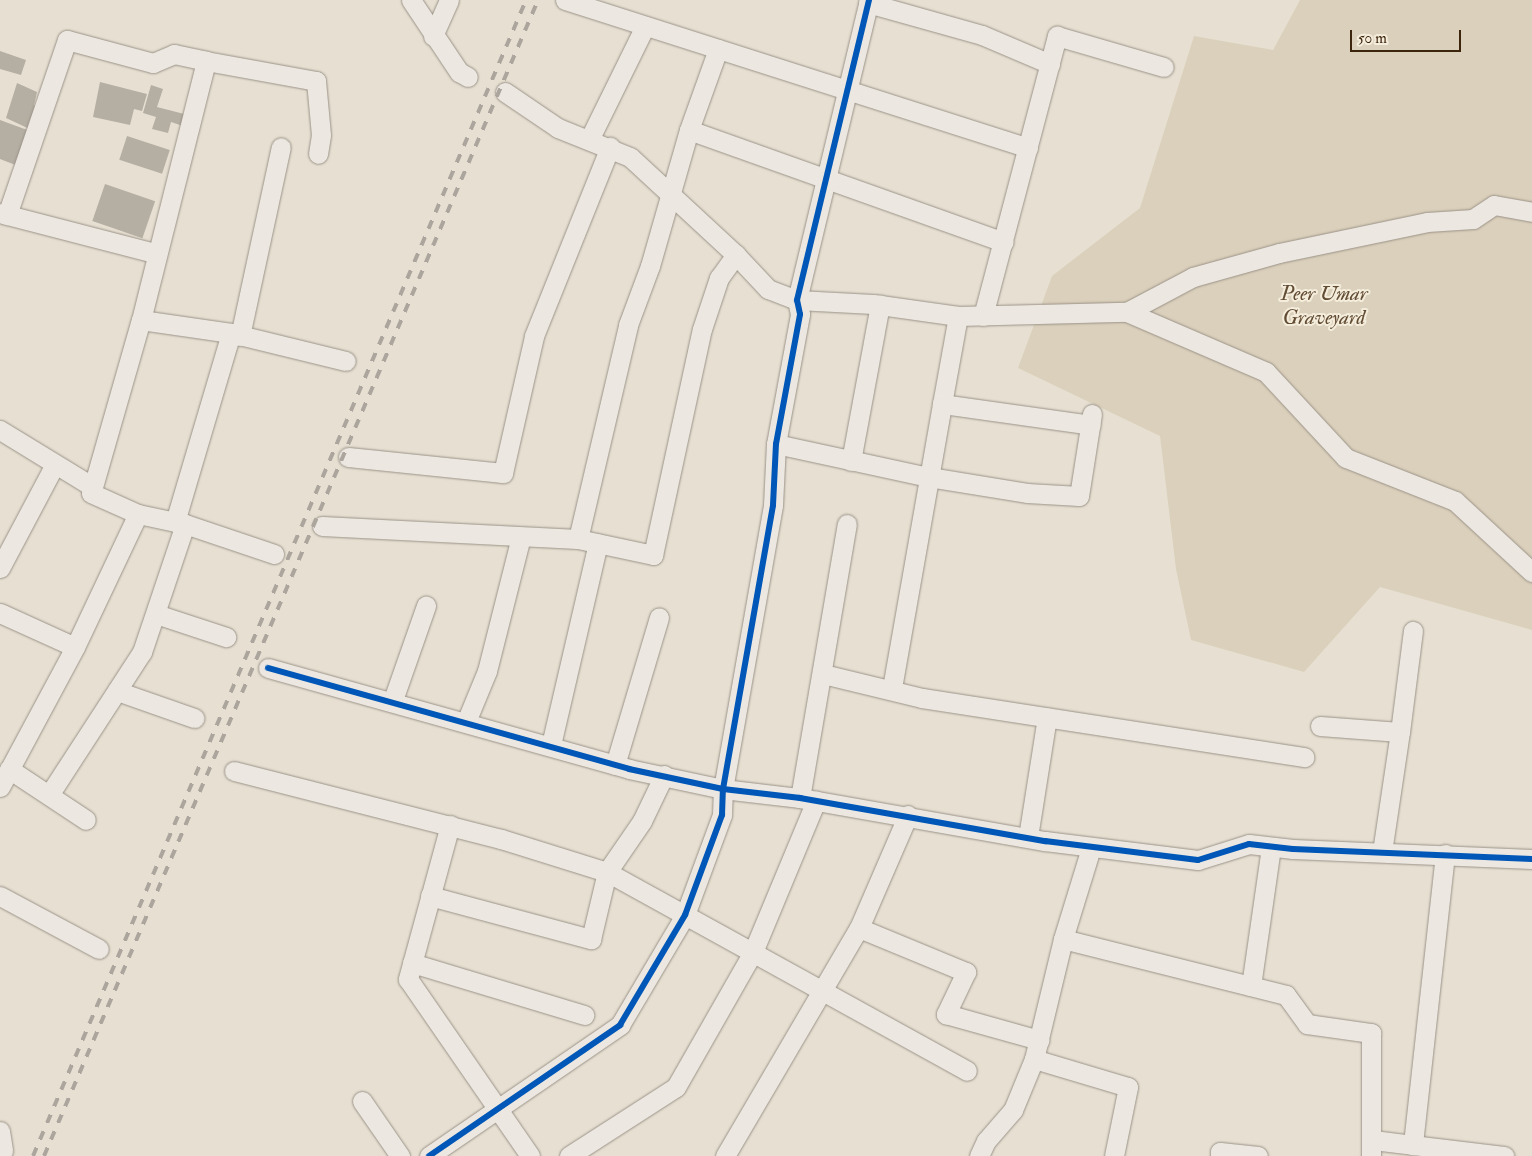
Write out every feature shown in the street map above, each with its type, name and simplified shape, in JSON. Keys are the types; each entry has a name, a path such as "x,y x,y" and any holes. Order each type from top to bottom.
{"street":[{"path":"411,0 433,36 459,72 468,77"},
{"path":"433,36 449,0"},
{"path":"564,0 1028,148"},
{"path":"429,1156 620,1025 685,915 722,815 723,789 773,505 776,444 800,314 797,300 869,2 982,35 1050,64"},
{"path":"589,140 645,26"},
{"path":"984,316 1057,36 1164,67"},
{"path":"156,254 4,214 67,40 154,63 174,54 316,81 321,135 318,154"},
{"path":"578,539 628,325 672,192 688,130 718,49"},
{"path":"206,61 156,254 141,320 91,493 138,514 180,523 274,554"},
{"path":"505,92 558,128 610,148 630,158 672,192 736,255 768,290 797,300 880,305 958,316 1127,312 1266,372 1346,458 1455,500 1532,572"},
{"path":"688,130 1004,242"},
{"path":"49,795 142,652 156,614 180,523 236,334 281,147"},
{"path":"348,457 503,472 534,336 610,148"},
{"path":"1127,312 1193,277 1279,253 1428,222 1473,219 1494,205 1532,212"},
{"path":"322,526 578,539 653,555 702,329 719,278 736,255"},
{"path":"851,461 880,305"},
{"path":"892,688 958,316"},
{"path":"141,320 236,334 346,361"},
{"path":"776,444 929,477 1027,493 1079,496 1091,419 942,404"},
{"path":"0,430 54,466 93,487"},
{"path":"0,568 54,466"},
{"path":"0,787 7,763 75,647 138,514"},
{"path":"569,1156 676,1087 753,952 808,799 823,674 847,524"},
{"path":"466,722 487,671 521,537"},
{"path":"551,745 598,543"},
{"path":"393,700 426,606"},
{"path":"0,613 75,647"},
{"path":"156,614 226,637"},
{"path":"615,765 659,617"},
{"path":"1382,852 1413,631"},
{"path":"268,668 393,700 615,765 723,789 808,799 908,815 1091,848 1198,860 1249,844 1271,847 1532,859"},
{"path":"823,674 892,688 922,698 1304,757"},
{"path":"117,691 194,718"},
{"path":"1028,837 1047,717"},
{"path":"1320,726 1400,732"},
{"path":"7,763 86,820"},
{"path":"234,771 450,825 607,872 967,1070"},
{"path":"430,896 591,939 607,872 642,821 664,775"},
{"path":"725,1156 824,993 859,928 908,815"},
{"path":"450,825 408,979 411,988 500,1109 530,1156"},
{"path":"1251,986 1271,847"},
{"path":"979,1156 986,1141 1013,1110 1034,1059 1063,939 1091,848"},
{"path":"1414,1145 1445,854"},
{"path":"0,896 100,950"},
{"path":"859,928 966,972 946,1014 1039,1040"},
{"path":"1063,939 1286,995 1307,1024 1371,1033 1372,1148 1414,1145 1504,1156"},
{"path":"412,963 584,1015"},
{"path":"1034,1059 1128,1088 1114,1156"},
{"path":"362,1101 400,1156"},
{"path":"0,1132 3,1150"},
{"path":"1220,1156 1220,1152 1258,1156"}],"green space":[{"name":"Peer Umar Graveyard","path":"1300,0 1532,0 1532,630 1380,587 1304,672 1191,640 1176,569 1160,436 1018,368 1052,276 1140,208 1194,36 1273,50"}],"building":[{"path":"0,51 26,60 21,75 0,69"},
{"path":"100,82 147,94 142,111 134,109 130,125 93,117"},
{"path":"17,83 37,92 34,105 42,109 36,132 6,118"},
{"path":"151,85 163,89 157,107 192,116 189,128 171,122 168,133 152,129 156,117 143,113"},
{"path":"0,120 30,131 18,166 0,159"},
{"path":"127,136 170,150 162,174 119,160"},
{"path":"105,184 155,201 142,238 92,221"}],"railway":[{"path":"33,1156 526,0"},
{"path":"44,1156 538,0"}],"cycle path":[{"path":"429,1156 620,1025 685,915 722,815 723,789 773,505 776,444 800,314 797,300 869,0"},
{"path":"268,668 629,769 723,789 800,798 1045,841 1198,860 1249,844 1293,849 1532,859"}]}
